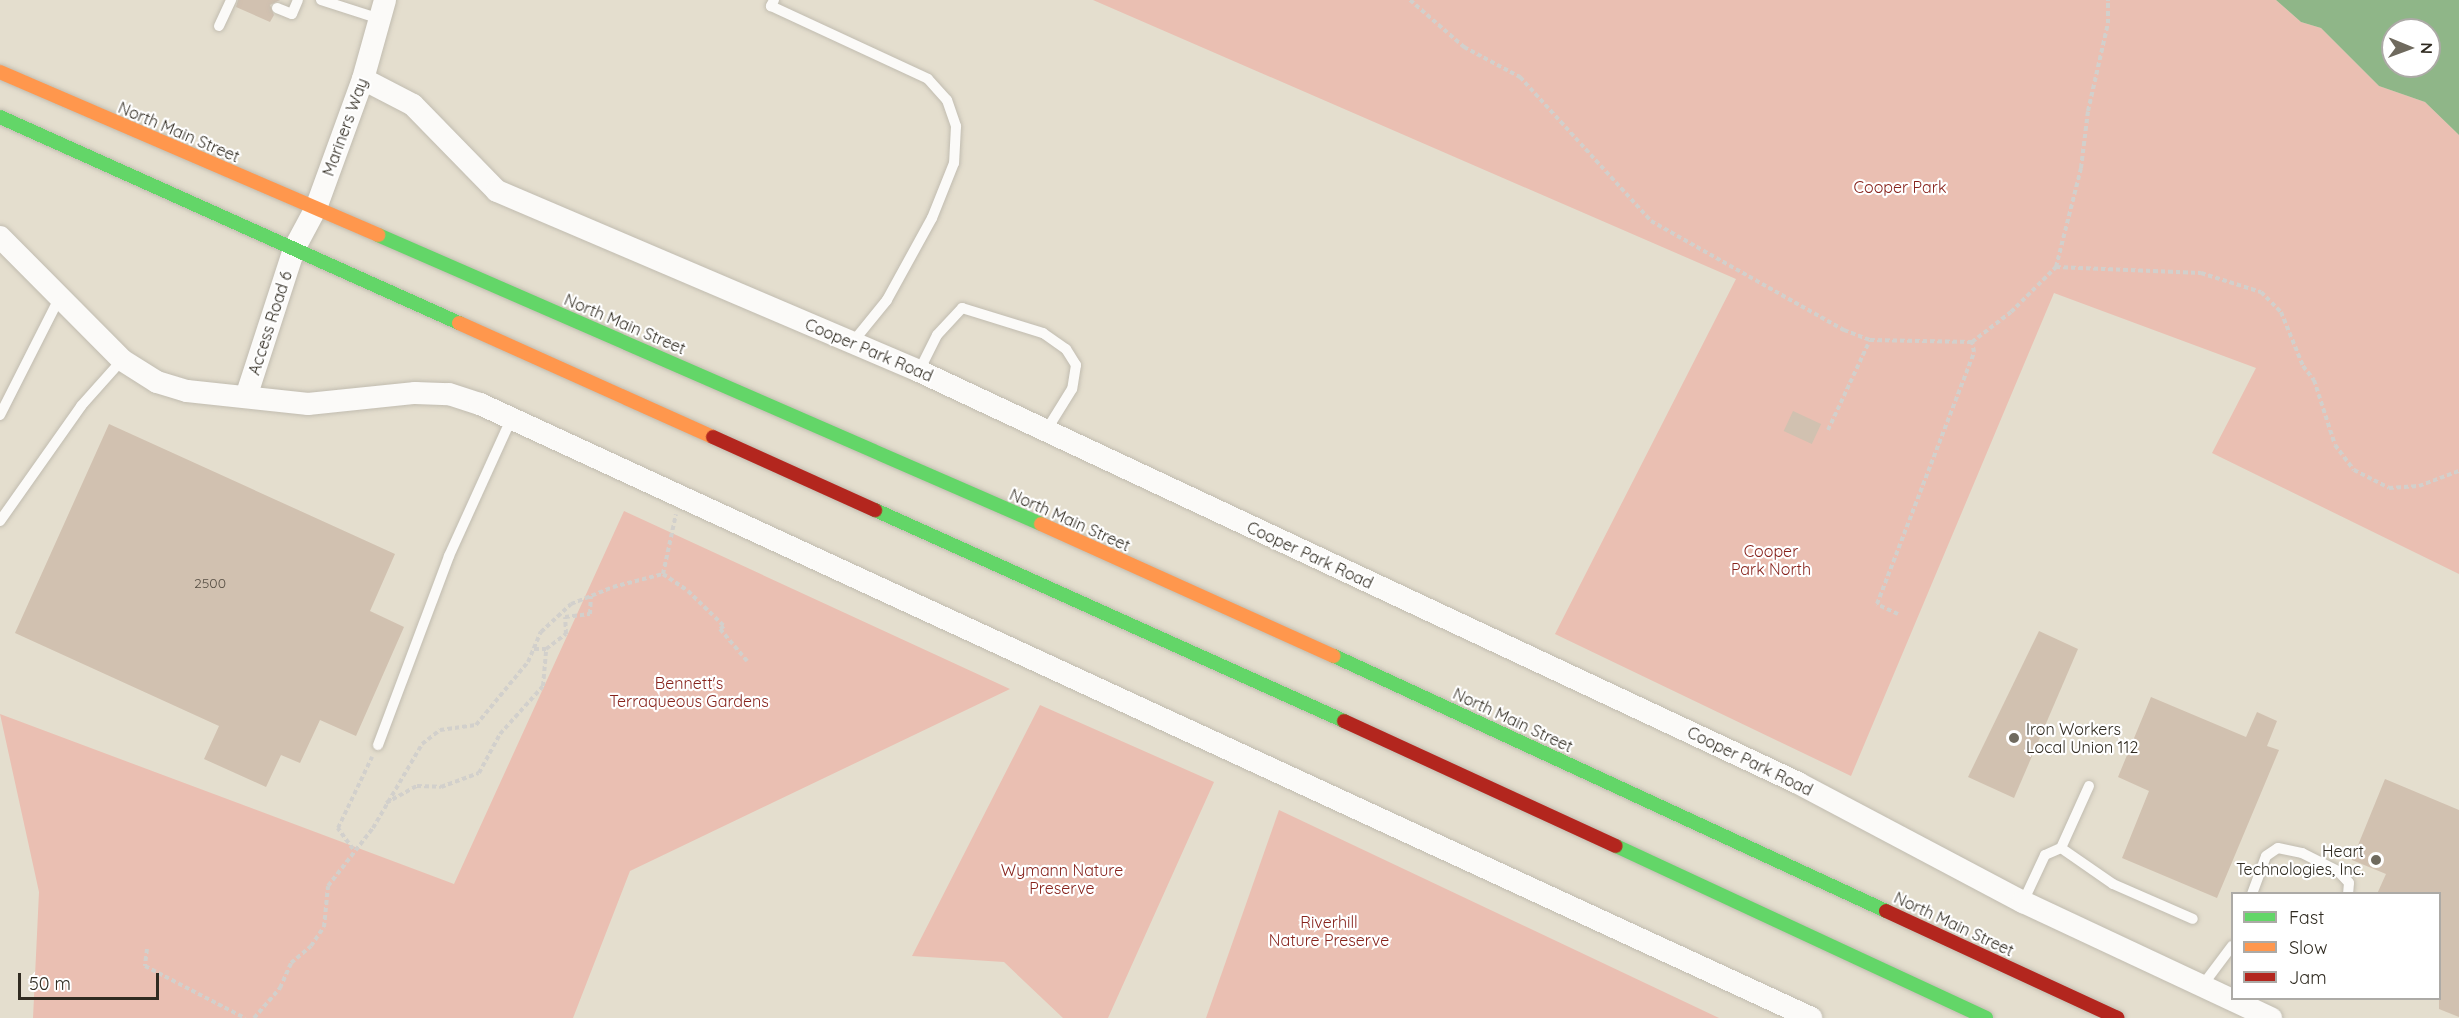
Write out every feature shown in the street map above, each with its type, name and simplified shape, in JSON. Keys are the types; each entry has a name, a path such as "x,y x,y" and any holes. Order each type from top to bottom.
{"highway":[{"name":"North Main Street","path":"0,72 901,462 1366,670 2118,1018"},
{"path":"0,117 1325,712 1986,1018"}],"street":[{"name":"Mariners Way","path":"294,249 315,208 363,79 382,9"},
{"name":"Cooper Park Road","path":"363,79 413,105 497,191 919,370 1798,783 2023,902 2231,999"},
{"path":"0,237 61,295 122,360 157,382 187,391 308,404 415,393 449,394 512,417 682,500 1287,774 1811,1018"},
{"name":"Access Road 6","path":"246,397 294,249"},
{"name":"Cooper Park Road","path":"2232,1000 2271,1018"}],"lane":[{"path":"219,26 231,0"},
{"path":"277,8 292,14 298,0"},
{"path":"321,0 382,9"},
{"path":"774,0 771,6 928,79 947,100 956,126 954,163 932,218 887,300 852,343"},
{"path":"0,415 61,295"},
{"path":"919,370 937,335 962,308 1043,333 1066,349 1076,365 1072,389 1046,431"},
{"path":"1,519 81,406 122,360"},
{"path":"378,745 448,556 512,417"},
{"path":"2023,902 2045,855 2061,848 2090,786"},
{"path":"2061,848 2113,884 2193,919"},
{"path":"2253,892 2266,856 2278,848 2302,853 2338,871 2349,883 2348,892"},
{"path":"2202,986 2231,947"}],"path":[{"path":"1410,0 1446,33 1520,77 1651,221 1844,330 1870,340 1972,342 2011,312 2056,267 2081,168 2088,111 2108,23 2108,0"},
{"path":"2056,267 2201,273 2261,292 2281,312 2303,366 2314,380 2335,445 2354,470 2389,488 2419,486 2459,471"},
{"path":"1828,430 1870,340"},
{"path":"1898,614 1877,604 1974,352 1972,342"},
{"path":"663,574 668,540 682,500"},
{"path":"254,1018 280,988 291,963 311,946 324,927 328,886 353,849 373,828 422,744 440,730 476,725 528,662 548,625 571,604 663,574"},
{"path":"663,574 688,591 724,626 718,627 747,661"},
{"path":"534,649 546,649 568,632 565,617 590,614 591,596"},
{"path":"385,804 417,786 441,787 479,773 500,734 543,686 546,649"},
{"path":"353,849 338,828 378,745"},
{"path":"147,949 145,966 244,1018"}],"green space":[{"name":"Cooper Park","path":"1093,0 2276,0 2301,22 2321,28 2379,86 2425,102 2459,135 2459,574 2212,453 2256,368 2054,293 1851,776 1555,634 1736,279"},
{"name":"Bennett's Terraqueous Gardens","path":"624,511 1010,689 630,871 573,1018 33,1018 39,892 0,714 454,884"},
{"name":"Wymann Nature Preserve","path":"1040,705 1214,782 1108,1018 1063,1018 1004,962 912,956"},
{"name":"Riverhill Nature Preserve","path":"1279,810 1719,1018 1206,1018"}],"shaded area":[{"path":"2276,0 2459,0 2459,135 2425,102 2379,86 2321,28 2301,22"}],"building":[{"path":"238,0 280,0 270,5 274,15 270,22 236,7"},
{"path":"1793,411 1821,424 1812,444 1784,431"},
{"path":"109,424 395,554 370,611 404,627 356,736 320,720 300,763 281,755 266,787 204,759 219,726 15,633"},
{"name":"Iron Workers Local Union 112","path":"2039,631 2078,649 2014,798 1968,777"},
{"path":"2151,697 2246,737 2257,712 2277,721 2267,746 2279,750 2217,898 2122,858 2149,791 2118,777"},
{"path":"2385,779 2459,810 2459,1017 2439,1009 2439,1000 2441,1000 2441,892 2378,892 2386,874 2352,860"}],"traffic: fast":[{"path":"0,117 459,323"},
{"path":"378,235 1041,524"},
{"path":"875,510 1344,721"},
{"path":"1334,656 1886,911"},
{"path":"1616,846 1986,1018"}],"traffic: slow":[{"path":"0,72 378,235"},
{"path":"459,323 713,437"},
{"path":"1041,524 1334,656"}],"traffic: jam":[{"path":"713,437 875,510"},
{"path":"1344,721 1616,846"},
{"path":"1886,911 2118,1018"}],"place":[{"name":"Iron Workers Local Union 112","path":"2014,738"},
{"name":"Heart Technologies, Inc.","path":"2376,860"}],"park label":[{"name":"Cooper Park North","path":"1771,560"}]}
